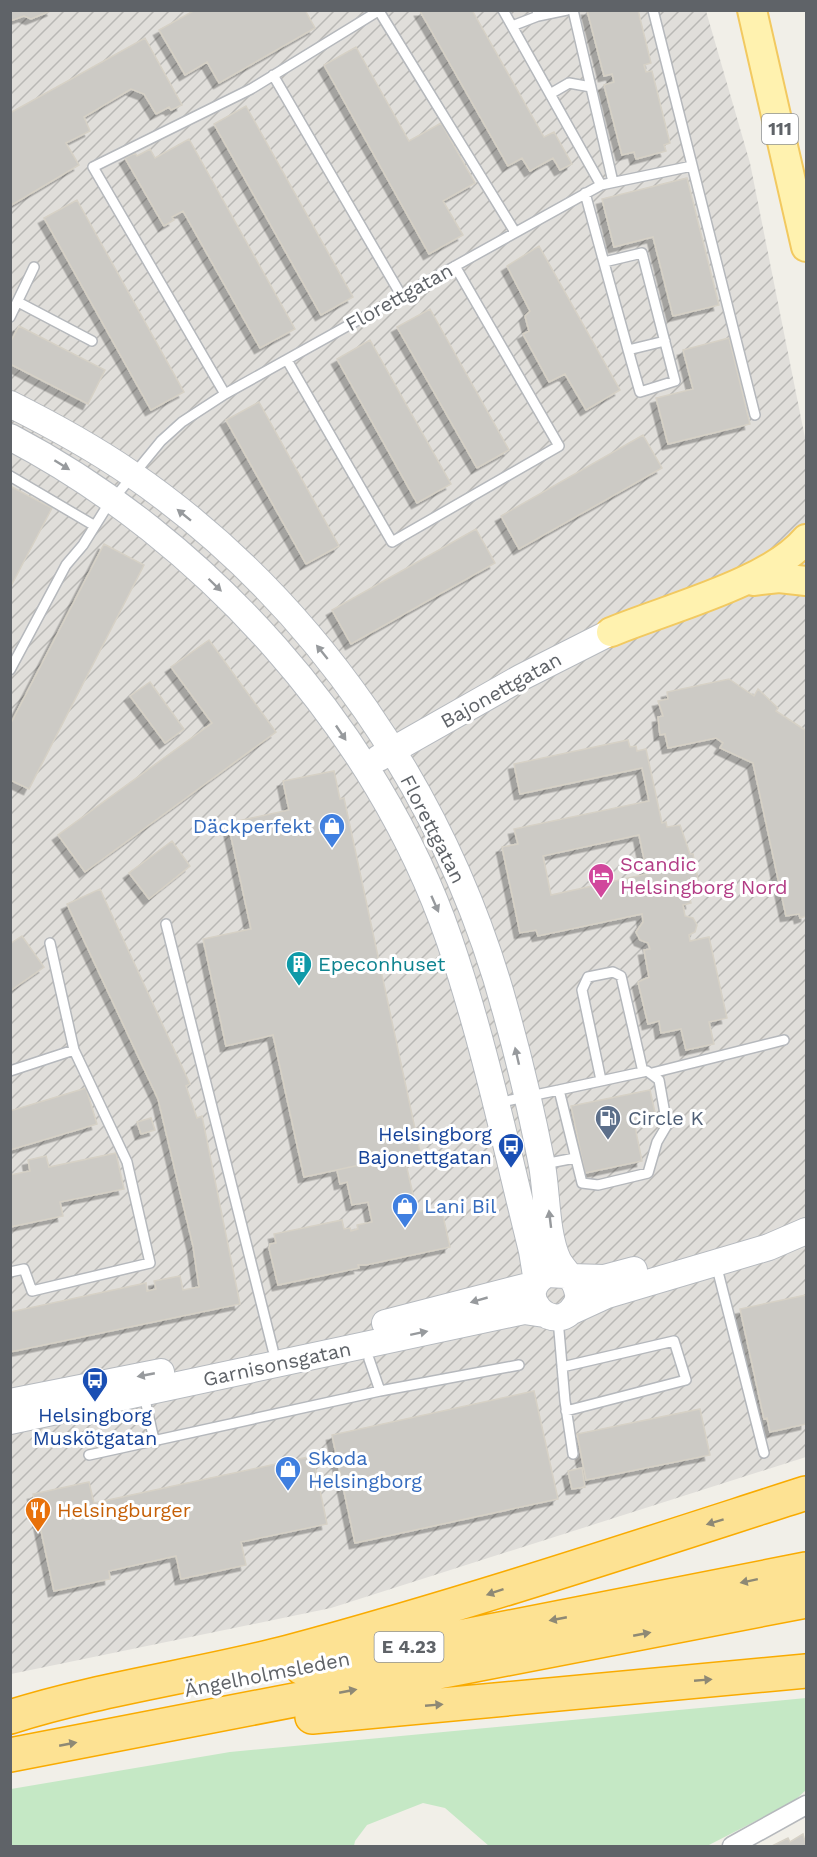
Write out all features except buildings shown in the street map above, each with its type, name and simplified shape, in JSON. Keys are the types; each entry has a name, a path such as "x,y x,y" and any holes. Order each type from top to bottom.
{"highway":[{"path":"10,1717 58,1702 332,1640 467,1601 807,1493"},
{"name":"Ängelholmsleden","path":"10,1723 807,1569"},
{"name":"Ängelholmsleden","path":"10,1755 807,1601"},
{"path":"166,1725 261,1722 807,1671"}],"main road":[{"name":"111","path":"752,10 807,247"},
{"name":"111","path":"770,10 807,162"},
{"path":"610,632 742,582 784,560 807,538"},
{"path":"742,582 779,578 807,580"}],"street":[{"name":"Florettgatan","path":"10,404 62,430 133,475 225,550 273,595 350,686 393,750 440,836 471,906 506,1011 542,1165 553,1246 568,1276"},
{"name":"Florettgatan","path":"10,437 62,465 160,536 243,612 314,695 364,768 407,845 446,931 472,1015 495,1104 532,1251 536,1283"},
{"name":"Bajonettgatan","path":"364,768 522,677 610,632"},
{"name":"Garnisonsgatan","path":"10,1402 273,1350 469,1303 536,1283 547,1274 604,1278 807,1229"},
{"name":"Garnisonsgatan","path":"10,1420 524,1311 557,1314 607,1295 769,1247 807,1229"},
{"path":"536,1283 533,1298 537,1307 557,1314 578,1296 576,1285 568,1276"},
{"path":"732,1846 807,1805"}],"lane":[{"path":"503,10 601,185"},
{"path":"512,26 538,14 567,10"},
{"path":"573,10 613,182"},
{"path":"653,10 755,415"},
{"path":"225,394 93,167 273,75 379,11 515,232"},
{"path":"273,75 401,296"},
{"path":"550,94 569,83 591,87"},
{"name":"Florettgatan","path":"113,501 161,441 182,422 225,394 601,185 692,166"},
{"path":"585,193 628,350 640,392 675,381 642,253 604,262"},
{"path":"286,360 392,542 559,446 454,266"},
{"path":"10,317 34,267"},
{"path":"18,302 92,341"},
{"path":"628,350 665,341"},
{"path":"10,476 95,526"},
{"path":"10,670 66,565 113,501"},
{"path":"166,924 273,1350"},
{"path":"10,1272 24,1269 32,1291 150,1263 127,1162 75,1050 50,943"},
{"path":"559,1089 580,1180 589,1185 648,1173 667,1121 659,1080 648,1072 623,979 616,972 596,975 585,980 582,990 601,1080"},
{"path":"495,1104 648,1072 784,1040"},
{"path":"10,1071 75,1050"},
{"path":"542,1165 575,1158"},
{"path":"716,1264 764,1453"},
{"path":"557,1314 566,1411 573,1454"},
{"path":"562,1367 674,1341 686,1380 566,1411"},
{"path":"369,1359 380,1391"},
{"path":"89,1455 380,1391 519,1365"},
{"path":"144,1393 154,1440"}],"shaded area":[{"path":"11,11 706,11 750,163 806,443 806,1457 331,1608 11,1674"}],"green space":[{"path":"806,1698 806,1790 793,1802 707,1846 489,1846 445,1808 423,1803 367,1825 354,1846 11,1846 11,1789 230,1752"}],"place":[{"name":"Däckperfekt","path":"332,849"},
{"name":"Scandic Helsingborg Nord","path":"601,899"},
{"name":"Epeconhuset","path":"299,987"},
{"name":"Circle K","path":"608,1141"},
{"name":"Helsingborg Bajonettgatan","path":"511,1169"},
{"name":"Lani Bil","path":"405,1229"},
{"name":"Helsingborg Muskötgatan","path":"95,1403"},
{"name":"Skoda Helsingborg","path":"288,1492"},
{"name":"Helsingburger","path":"38,1533"}]}
